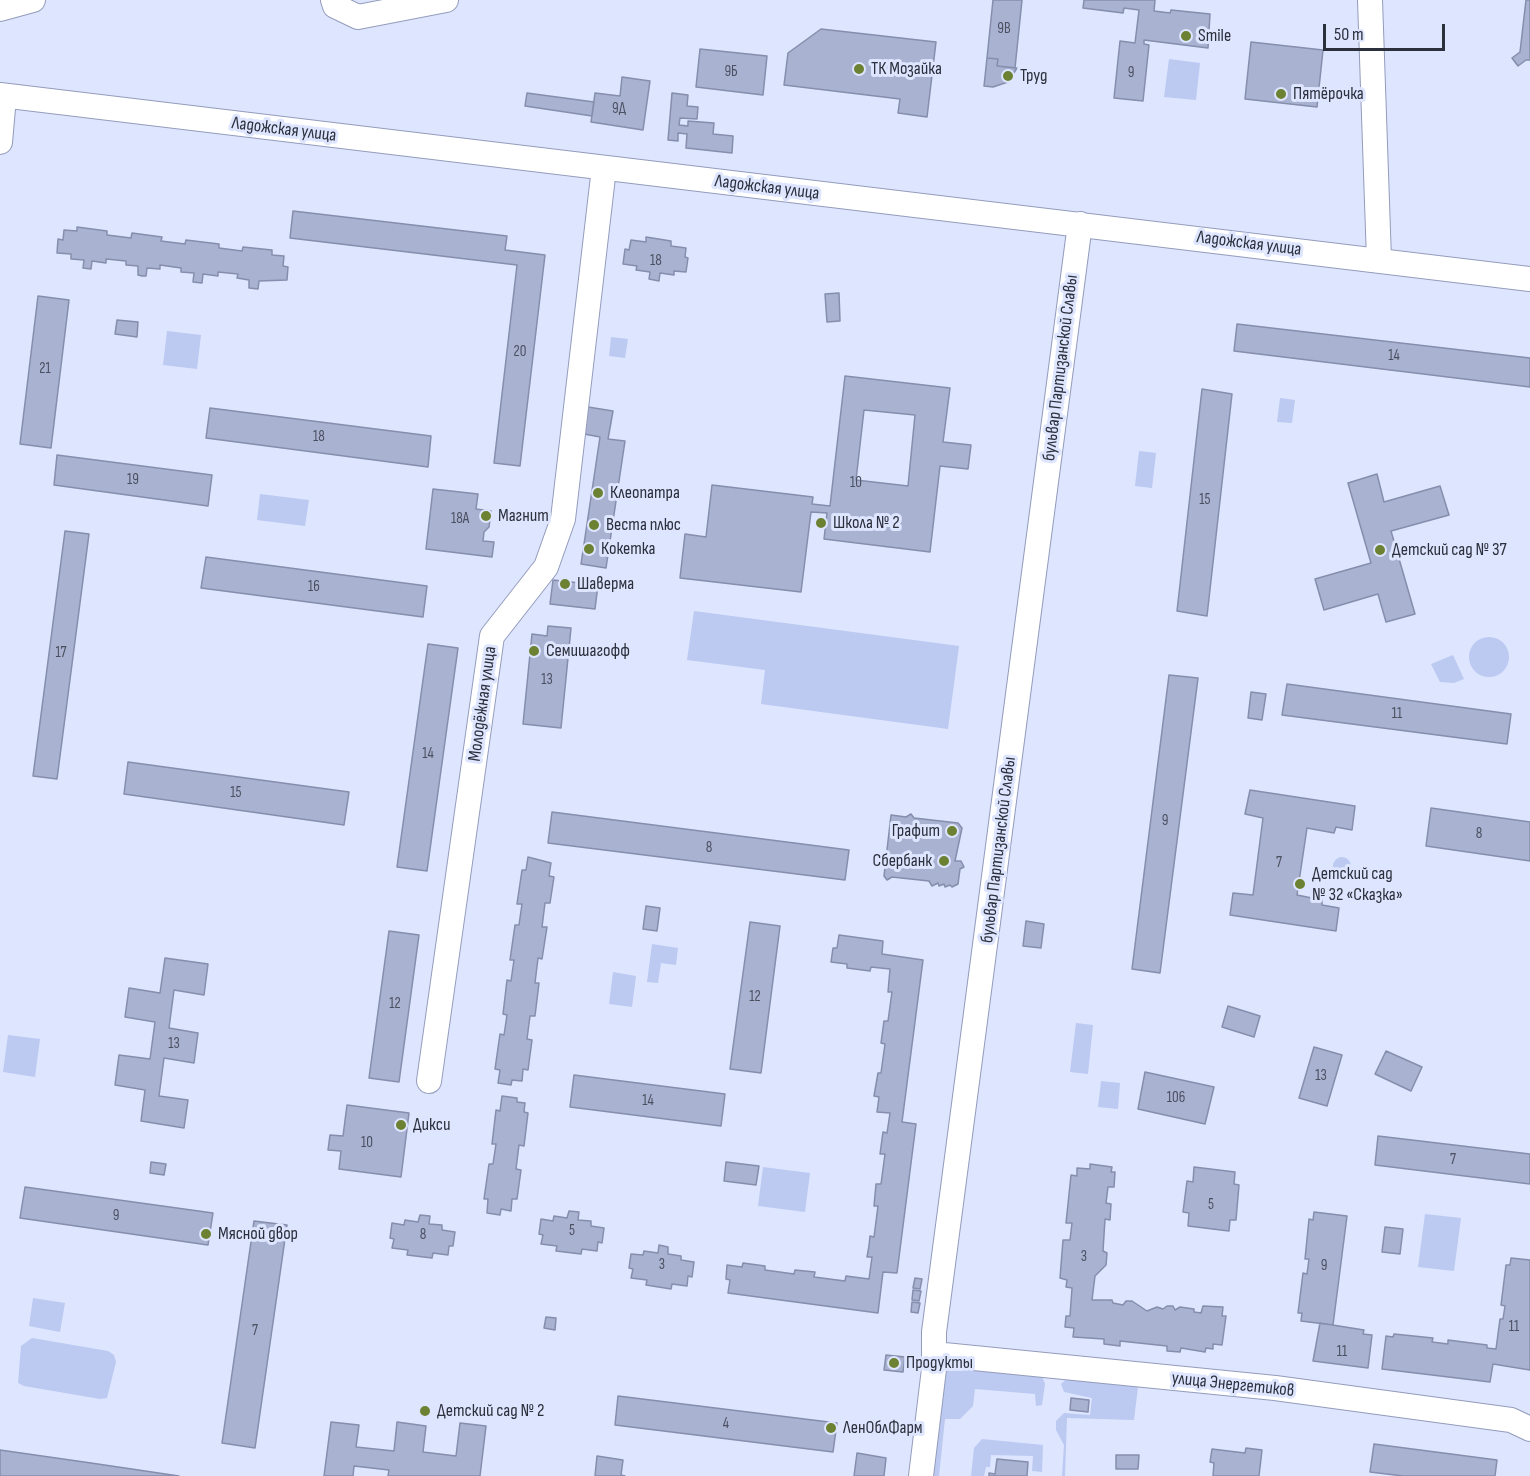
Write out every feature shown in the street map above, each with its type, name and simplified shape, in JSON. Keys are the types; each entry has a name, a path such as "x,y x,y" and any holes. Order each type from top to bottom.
{"street":[{"path":"0,9 33,0"},
{"path":"333,0 335,6 357,17 446,0"},
{"path":"1370,0 1379,260"},
{"path":"0,142 2,96"},
{"name":"Ладожская улица","path":"2,96 1530,279"},
{"name":"Молодёжная улица","path":"429,1080 492,636 546,567 563,519 604,168"},
{"name":"бульвар Партизанской Славы","path":"921,1476 934,1354 934,1332 1080,224"},
{"name":"улица Энергетиков","path":"934,1354 1275,1389 1520,1425"}],"shaded area":[{"path":"1169,59 1200,63 1196,100 1164,97"},
{"path":"167,331 201,335 197,369 163,365"},
{"path":"611,337 628,339 625,358 609,356"},
{"path":"1280,398 1295,400 1292,423 1277,422"},
{"path":"1139,451 1156,453 1152,488 1135,486"},
{"path":"260,494 309,500 305,526 257,520"},
{"path":"694,611 959,646 948,729 761,704 765,670 687,660"},
{"path":"1489,637 1497,638 1503,643 1508,649 1508,665 1503,671 1497,676 1489,677 1481,676 1475,671 1470,665 1469,657 1470,649 1475,643 1481,638"},
{"path":"1453,655 1464,679 1454,683 1440,682 1431,664"},
{"path":"1342,857 1348,860 1351,866 1348,872 1342,875 1336,872 1333,866 1336,860"},
{"path":"652,944 678,948 676,965 661,963 658,983 647,982"},
{"path":"613,972 636,976 632,1007 609,1004"},
{"path":"1076,1023 1093,1025 1088,1074 1070,1072"},
{"path":"8,1035 40,1039 35,1077 3,1072"},
{"path":"1101,1081 1120,1083 1118,1109 1098,1107"},
{"path":"763,1167 810,1173 805,1212 758,1206"},
{"path":"1425,1214 1461,1218 1454,1271 1418,1267"},
{"path":"33,1298 65,1303 60,1332 29,1326"},
{"path":"32,1338 108,1351 114,1355 116,1362 107,1398 100,1399 18,1383 21,1346"},
{"path":"951,1365 1042,1376 1045,1384 1042,1405 1036,1406 1035,1394 975,1389 973,1406 960,1419 945,1419 939,1476 929,1476 943,1373"},
{"path":"1070,1376 1138,1387 1134,1420 1067,1418 1065,1476 1062,1476 1064,1445 1056,1430 1056,1421 1064,1413 1090,1415 1092,1398 1064,1392 1061,1384"},
{"path":"982,1439 1043,1445 1042,1472 1032,1471 1033,1456 991,1455 990,1467 986,1467 984,1476 971,1476 974,1448"}],"building":[{"path":"993,0 1022,0 1015,68 997,66 998,59 987,58"},
{"path":"1084,0 1155,0 1154,11 1170,13 1171,10 1210,14 1208,48 1144,40 1144,44 1149,45 1143,101 1114,98 1120,41 1135,43 1139,10 1124,8 1123,13 1083,8"},
{"path":"1526,0 1530,0 1530,60 1518,66 1512,58 1520,52"},
{"name":"ТК Мозайка","path":"821,29 936,42 927,117 898,113 900,99 784,85 788,53"},
{"path":"1251,42 1323,50 1317,107 1245,99"},
{"path":"700,49 767,56 763,95 696,87"},
{"path":"987,58 998,59 997,66 1017,68 1008,82 993,87 984,86"},
{"path":"622,77 650,81 643,130 591,122 595,93 620,96"},
{"path":"527,93 594,102 592,116 525,106"},
{"path":"672,93 688,95 687,106 698,107 697,119 680,118 679,125 688,126 688,121 714,123 713,134 733,136 732,153 686,148 687,134 678,133 678,141 668,140"},
{"path":"293,211 507,236 505,250 545,255 520,466 494,463 517,265 290,238"},
{"path":"77,227 107,231 107,235 131,238 132,233 162,237 161,241 185,244 186,240 219,244 219,248 242,251 243,247 272,250 272,255 284,256 283,266 288,267 287,280 259,281 258,289 249,288 249,280 237,278 238,274 218,272 218,276 203,274 202,283 193,282 194,273 181,272 181,268 160,265 160,269 147,268 146,276 138,275 138,266 126,265 126,261 106,259 106,263 92,261 91,269 83,268 84,260 71,259 71,254 57,253 58,239 63,240 64,230 77,231"},
{"path":"646,237 671,241 671,246 686,248 685,257 688,258 686,272 674,271 674,275 660,273 659,281 649,279 650,272 636,270 637,266 623,264 625,249 629,250 631,240 646,242"},
{"path":"839,293 840,321 827,322 825,294"},
{"path":"38,296 69,300 51,448 20,444"},
{"path":"117,320 138,322 137,337 115,334"},
{"path":"1237,324 1530,358 1530,387 1234,351"},
{"path":"845,376 950,388 943,442 971,445 968,469 940,466 930,552 824,539 827,513 811,512 801,592 680,578 685,534 706,537 712,485 813,497 812,504 830,506","holes":["864,410 915,415 908,486 856,480"]},
{"path":"1202,389 1232,394 1207,616 1177,611"},
{"path":"588,407 613,411 608,439 625,441 606,568 581,564 600,437 584,434"},
{"path":"210,408 431,436 428,467 206,438"},
{"path":"57,455 212,475 208,506 54,485"},
{"path":"1377,474 1384,502 1440,486 1449,515 1391,531 1415,614 1386,622 1378,594 1324,610 1315,579 1371,563 1348,483"},
{"path":"433,489 478,494 476,509 491,511 489,527 484,532 483,541 494,542 492,557 426,549"},
{"path":"65,531 89,534 57,779 33,776"},
{"path":"206,557 427,586 423,617 201,588"},
{"path":"553,580 598,585 595,609 550,604"},
{"path":"548,626 571,628 561,728 523,724 532,634 547,636"},
{"path":"428,644 458,648 427,871 397,867"},
{"path":"1169,675 1198,678 1160,973 1132,969"},
{"path":"1287,684 1511,714 1507,744 1282,715"},
{"path":"1251,692 1266,694 1262,720 1248,718"},
{"path":"128,762 349,792 344,825 124,794"},
{"path":"1250,790 1355,806 1352,830 1336,827 1334,833 1307,828 1297,895 1322,900 1322,905 1339,908 1336,931 1230,915 1233,893 1253,895 1263,818 1245,814"},
{"path":"1431,808 1530,822 1530,861 1426,846"},
{"path":"552,812 849,850 845,880 548,843"},
{"path":"911,814 914,818 958,823 962,828 955,861 961,861 964,867 960,869 958,884 945,887 944,884 939,886 938,883 932,886 929,881 892,877 887,880 884,876 891,815 906,817"},
{"path":"528,857 551,863 549,876 554,877 550,903 545,903 542,927 547,927 542,959 538,958 535,983 539,983 535,1016 530,1016 527,1039 532,1040 528,1070 523,1069 522,1081 512,1080 511,1085 498,1083 500,1070 495,1069 500,1034 504,1035 507,1015 503,1014 507,980 511,981 514,960 510,960 515,925 519,925 522,904 517,904 522,870 526,870"},
{"path":"646,906 660,908 657,931 643,929"},
{"path":"1026,921 1044,924 1041,948 1023,946"},
{"path":"750,922 780,926 761,1073 730,1069"},
{"path":"389,931 419,935 399,1082 369,1078"},
{"path":"839,935 883,941 882,954 923,960 902,1122 916,1124 897,1273 883,1272 878,1313 728,1293 730,1280 726,1279 727,1265 742,1267 743,1263 765,1266 765,1270 794,1274 795,1270 815,1272 814,1277 845,1281 846,1276 869,1279 872,1257 867,1257 870,1236 874,1237 878,1206 874,1206 876,1184 881,1184 885,1154 880,1154 883,1132 887,1133 890,1113 877,1112 879,1097 874,1096 878,1073 881,1073 885,1044 881,1043 884,1021 888,1021 892,992 888,992 890,969 871,967 870,971 847,968 847,964 831,962 833,948 837,948"},
{"path":"165,958 208,964 204,995 174,990 169,1028 198,1033 194,1063 164,1058 159,1096 188,1100 184,1128 141,1121 145,1090 115,1085 119,1055 150,1059 155,1022 125,1017 129,988 160,993"},
{"path":"1228,1006 1260,1016 1254,1037 1222,1027"},
{"path":"1314,1047 1342,1055 1327,1106 1299,1098"},
{"path":"1386,1051 1422,1067 1411,1091 1375,1074"},
{"path":"1145,1072 1214,1087 1205,1124 1138,1109"},
{"path":"574,1075 725,1094 721,1126 570,1107"},
{"path":"502,1096 517,1098 517,1102 525,1103 524,1112 528,1113 524,1146 519,1145 516,1169 521,1170 517,1199 512,1199 511,1211 501,1209 500,1215 487,1213 488,1199 484,1199 489,1164 493,1164 496,1144 492,1144 496,1110 500,1111"},
{"path":"347,1105 409,1113 401,1177 339,1169 341,1151 328,1150 330,1135 343,1136"},
{"path":"1378,1136 1530,1154 1530,1184 1375,1165"},
{"path":"151,1162 166,1164 164,1175 150,1173"},
{"path":"726,1162 759,1166 756,1185 724,1181"},
{"path":"1090,1164 1112,1167 1111,1172 1115,1172 1114,1187 1108,1187 1106,1203 1111,1204 1110,1220 1105,1219 1103,1251 1107,1253 1106,1265 1095,1276 1092,1300 1112,1300 1113,1303 1123,1305 1126,1301 1132,1301 1147,1311 1157,1307 1163,1309 1173,1306 1175,1310 1180,1307 1194,1309 1194,1312 1201,1313 1203,1306 1223,1307 1222,1316 1226,1316 1222,1345 1213,1344 1213,1349 1206,1348 1205,1352 1181,1348 1180,1352 1167,1351 1167,1346 1120,1341 1120,1346 1104,1344 1104,1339 1073,1337 1074,1328 1065,1327 1066,1316 1070,1316 1072,1288 1066,1287 1067,1280 1060,1278 1063,1240 1070,1240 1072,1223 1066,1223 1071,1175 1077,1176 1077,1168 1090,1169"},
{"path":"1194,1167 1235,1172 1234,1184 1239,1185 1236,1220 1230,1220 1229,1231 1188,1226 1189,1213 1183,1212 1187,1181 1193,1182"},
{"path":"25,1187 213,1213 208,1245 20,1218"},
{"path":"569,1211 579,1212 578,1220 591,1221 591,1226 604,1228 602,1243 598,1242 597,1251 582,1249 581,1254 556,1251 557,1246 541,1244 543,1235 539,1234 541,1219 553,1221 554,1216 567,1218"},
{"path":"1314,1212 1347,1216 1333,1325 1301,1321 1302,1313 1298,1313 1303,1273 1307,1274 1309,1259 1305,1259 1309,1219 1313,1220"},
{"path":"420,1215 430,1216 429,1224 442,1225 442,1230 455,1232 453,1246 449,1246 448,1255 433,1253 432,1258 407,1255 408,1250 392,1248 394,1239 390,1238 392,1223 404,1225 405,1220 418,1222"},
{"path":"254,1221 287,1225 255,1448 222,1443"},
{"path":"1385,1227 1403,1229 1400,1254 1382,1252"},
{"path":"659,1245 668,1247 668,1254 681,1256 681,1260 694,1262 692,1277 688,1276 687,1286 672,1284 671,1289 646,1285 647,1280 631,1278 633,1269 629,1268 631,1254 643,1255 644,1251 658,1253"},
{"path":"1511,1258 1530,1260 1530,1370 1493,1364 1490,1382 1382,1369 1386,1336 1393,1337 1394,1334 1433,1338 1432,1342 1448,1344 1448,1340 1487,1345 1487,1348 1496,1349 1500,1319 1503,1319 1505,1306 1501,1305 1506,1265 1510,1265"},
{"path":"915,1278 922,1279 920,1289 913,1288"},
{"path":"913,1290 921,1291 919,1301 912,1300"},
{"path":"912,1302 920,1303 918,1313 911,1312"},
{"path":"546,1317 556,1318 555,1330 544,1328"},
{"path":"1320,1323 1364,1330 1363,1334 1372,1335 1368,1368 1313,1361"},
{"name":"Продукты","path":"886,1355 905,1357 903,1372 884,1370"},
{"path":"618,1396 837,1423 833,1452 615,1425"},
{"path":"1071,1398 1089,1400 1088,1412 1070,1410"},
{"path":"331,1422 359,1425 356,1447 394,1451 397,1422 426,1426 423,1452 456,1456 460,1423 486,1426 480,1476 388,1476 389,1470 354,1466 353,1476 324,1476"},
{"path":"1374,1444 1497,1460 1495,1476 1403,1476 1370,1472"},
{"path":"1246,1448 1262,1450 1259,1476 1213,1476 1214,1463 1210,1462 1212,1449 1245,1453"},
{"path":"0,1450 91,1463 179,1476 0,1476"},
{"path":"857,1453 886,1458 884,1476 854,1476"},
{"path":"1116,1455 1139,1455 1138,1469 1116,1469"},
{"path":"597,1456 623,1460 621,1475 625,1476 595,1476"},
{"path":"997,1459 1028,1462 1027,1476 989,1476 989,1473 995,1474"}],"place":[{"name":"Smile","path":"1186,36"},
{"name":"ТК Мозайка","path":"859,69"},
{"name":"Труд","path":"1008,76"},
{"name":"Пятёрочка","path":"1281,94"},
{"name":"Клеопатра","path":"598,493"},
{"name":"Магнит","path":"486,516"},
{"name":"Школа № 2","path":"821,523"},
{"name":"Веста плюс","path":"594,525"},
{"name":"Кокетка","path":"589,549"},
{"name":"Детский сад № 37","path":"1380,550"},
{"name":"Шаверма","path":"565,584"},
{"name":"Семишагофф","path":"534,651"},
{"name":"Графит","path":"952,831"},
{"name":"Сбербанк","path":"944,861"},
{"name":"Детский сад № 32 «Сказка»","path":"1300,884"},
{"name":"Дикси","path":"401,1125"},
{"name":"Мясной двор","path":"206,1234"},
{"name":"Продукты","path":"894,1363"},
{"name":"Детский сад № 2","path":"425,1411"},
{"name":"ЛенОблФарм","path":"831,1428"}]}
